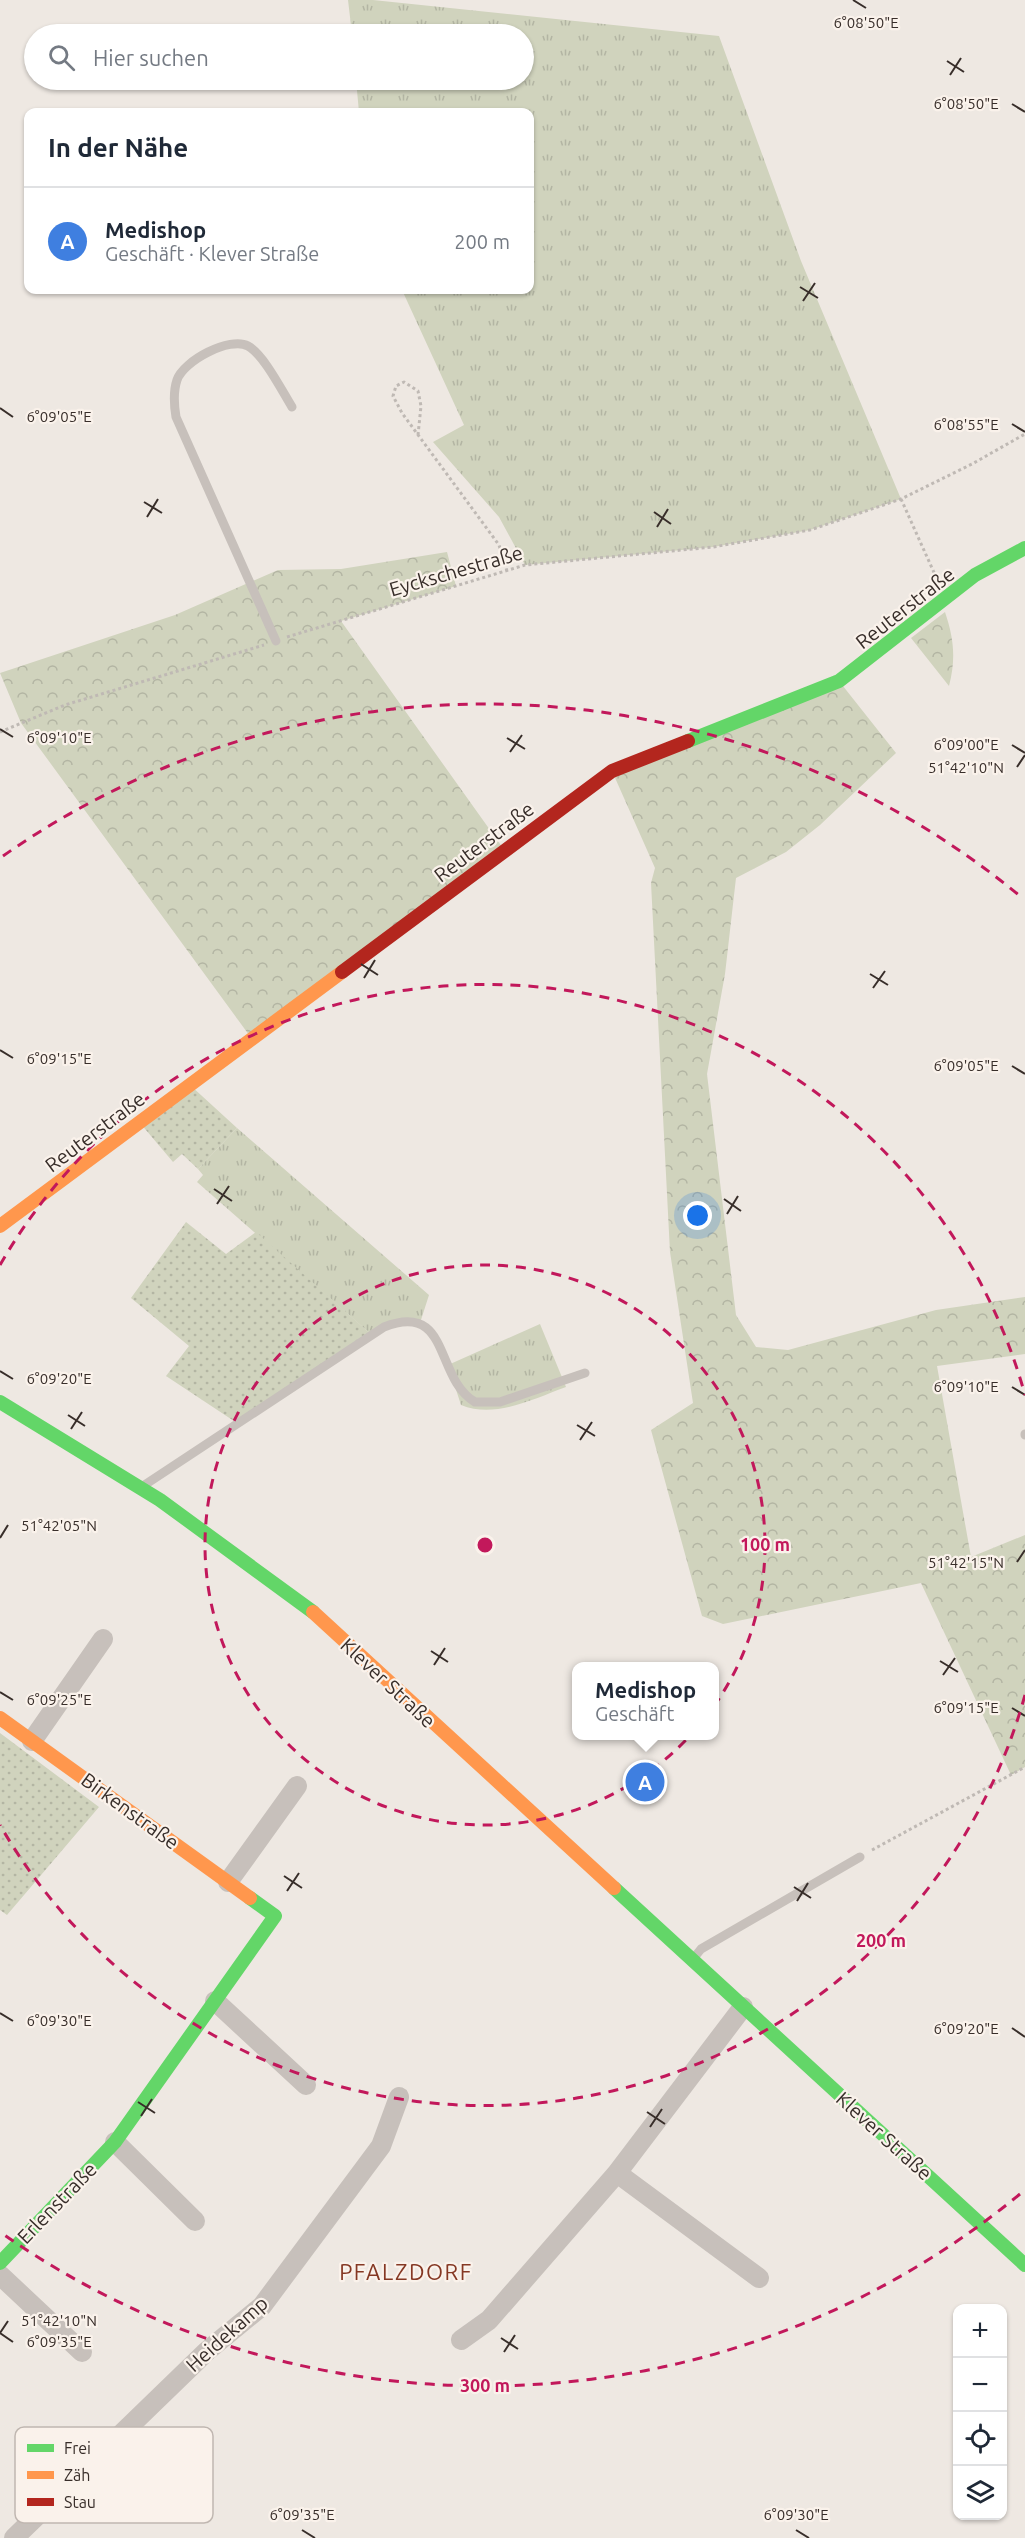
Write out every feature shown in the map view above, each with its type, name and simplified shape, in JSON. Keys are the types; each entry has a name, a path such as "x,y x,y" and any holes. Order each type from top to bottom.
{"street":[{"name":"Reuterstraße","path":"0,1226 612,771 839,681 859,669 946,598 1007,555 1025,548"},
{"name":"Klever Straße","path":"0,1402 141,1488 308,1608 1025,2265"},
{"path":"32,1741 104,1639"},
{"name":"Birkenstraße","path":"0,1718 275,1916"},
{"path":"228,1882 297,1786"},
{"name":"Erlenstraße","path":"0,2263 115,2142 275,1916"},
{"path":"215,2001 306,2085"},
{"path":"461,2340 489,2320 617,2173 743,2007"},
{"name":"Heidekamp","path":"129,2427 207,2351 262,2306 381,2146 399,2097"},
{"path":"115,2142 195,2221"},
{"path":"617,2173 759,2278"},
{"path":"0,2275 82,2352"},
{"name":"Heidekamp","path":"14,2538 29,2523"}],"lane":[{"path":"276,640 176,417 174,404 177,379 183,370 203,355 229,344 241,344 258,354 292,407"},
{"path":"141,1488 276,1396 384,1327 397,1322 410,1320 432,1332 457,1387 475,1402 500,1402 585,1373"},
{"path":"691,1960 702,1949 860,1857"}],"path":[{"path":"418,435 421,406 418,391 404,382 396,386 393,396 418,435 499,545 507,571"},
{"name":"Eyckschestraße","path":"0,732 65,705 525,565 713,547 810,530 901,499 972,464 1025,434"},
{"path":"901,499 946,598"},
{"path":"860,1857 1025,1767"}],"green space":[{"path":"348,0 373,0 719,36 801,261 901,499 810,530 713,547 525,565 499,517 433,442 464,425 404,294 534,294 534,108 359,108 357,90 534,90 534,24 351,24"},
{"path":"447,552 456,586 341,621 505,851 252,1039 21,723 0,673 175,615 278,570 341,569"},
{"path":"945,612 953,649 953,667 949,686 911,638"},
{"path":"839,681 896,753 820,825 786,852 736,878 725,974 707,1074 736,1315 756,1347 788,1350 936,1310 1025,1297 1025,1354 937,1366 971,1557 1025,1535 1025,1767 1011,1775 921,1583 723,1624 702,1616 651,1430 693,1403 670,1252 651,883 655,868 612,771"},
{"path":"190,1085 237,1128 198,1169 182,1154 173,1162 140,1123"},
{"path":"237,1128 429,1295 420,1323 409,1320 373,1336 197,1182 203,1175 198,1169"},
{"path":"186,1222 226,1254 256,1232 373,1336 237,1423 166,1376 189,1346 131,1298"},
{"path":"540,1324 566,1387 527,1402 500,1409 474,1409 461,1405 448,1365"},
{"path":"0,1733 99,1807 7,1915 0,1910"}],"traffic: fast":[{"path":"688,741 839,681 975,575 1025,548"},
{"path":"0,1402 160,1500 313,1612"},
{"path":"614,1888 1025,2265"},
{"path":"0,2263 115,2142 275,1916 250,1898"}],"traffic: slow":[{"path":"0,1226 342,972"},
{"path":"313,1612 614,1888"},
{"path":"0,1718 250,1898"}],"traffic: jam":[{"path":"342,972 612,771 688,741"}],"place":[{"name":"Medishop","path":"645,1782"}],"district":[{"name":"PFALZDORF","path":"406,2272"}]}
